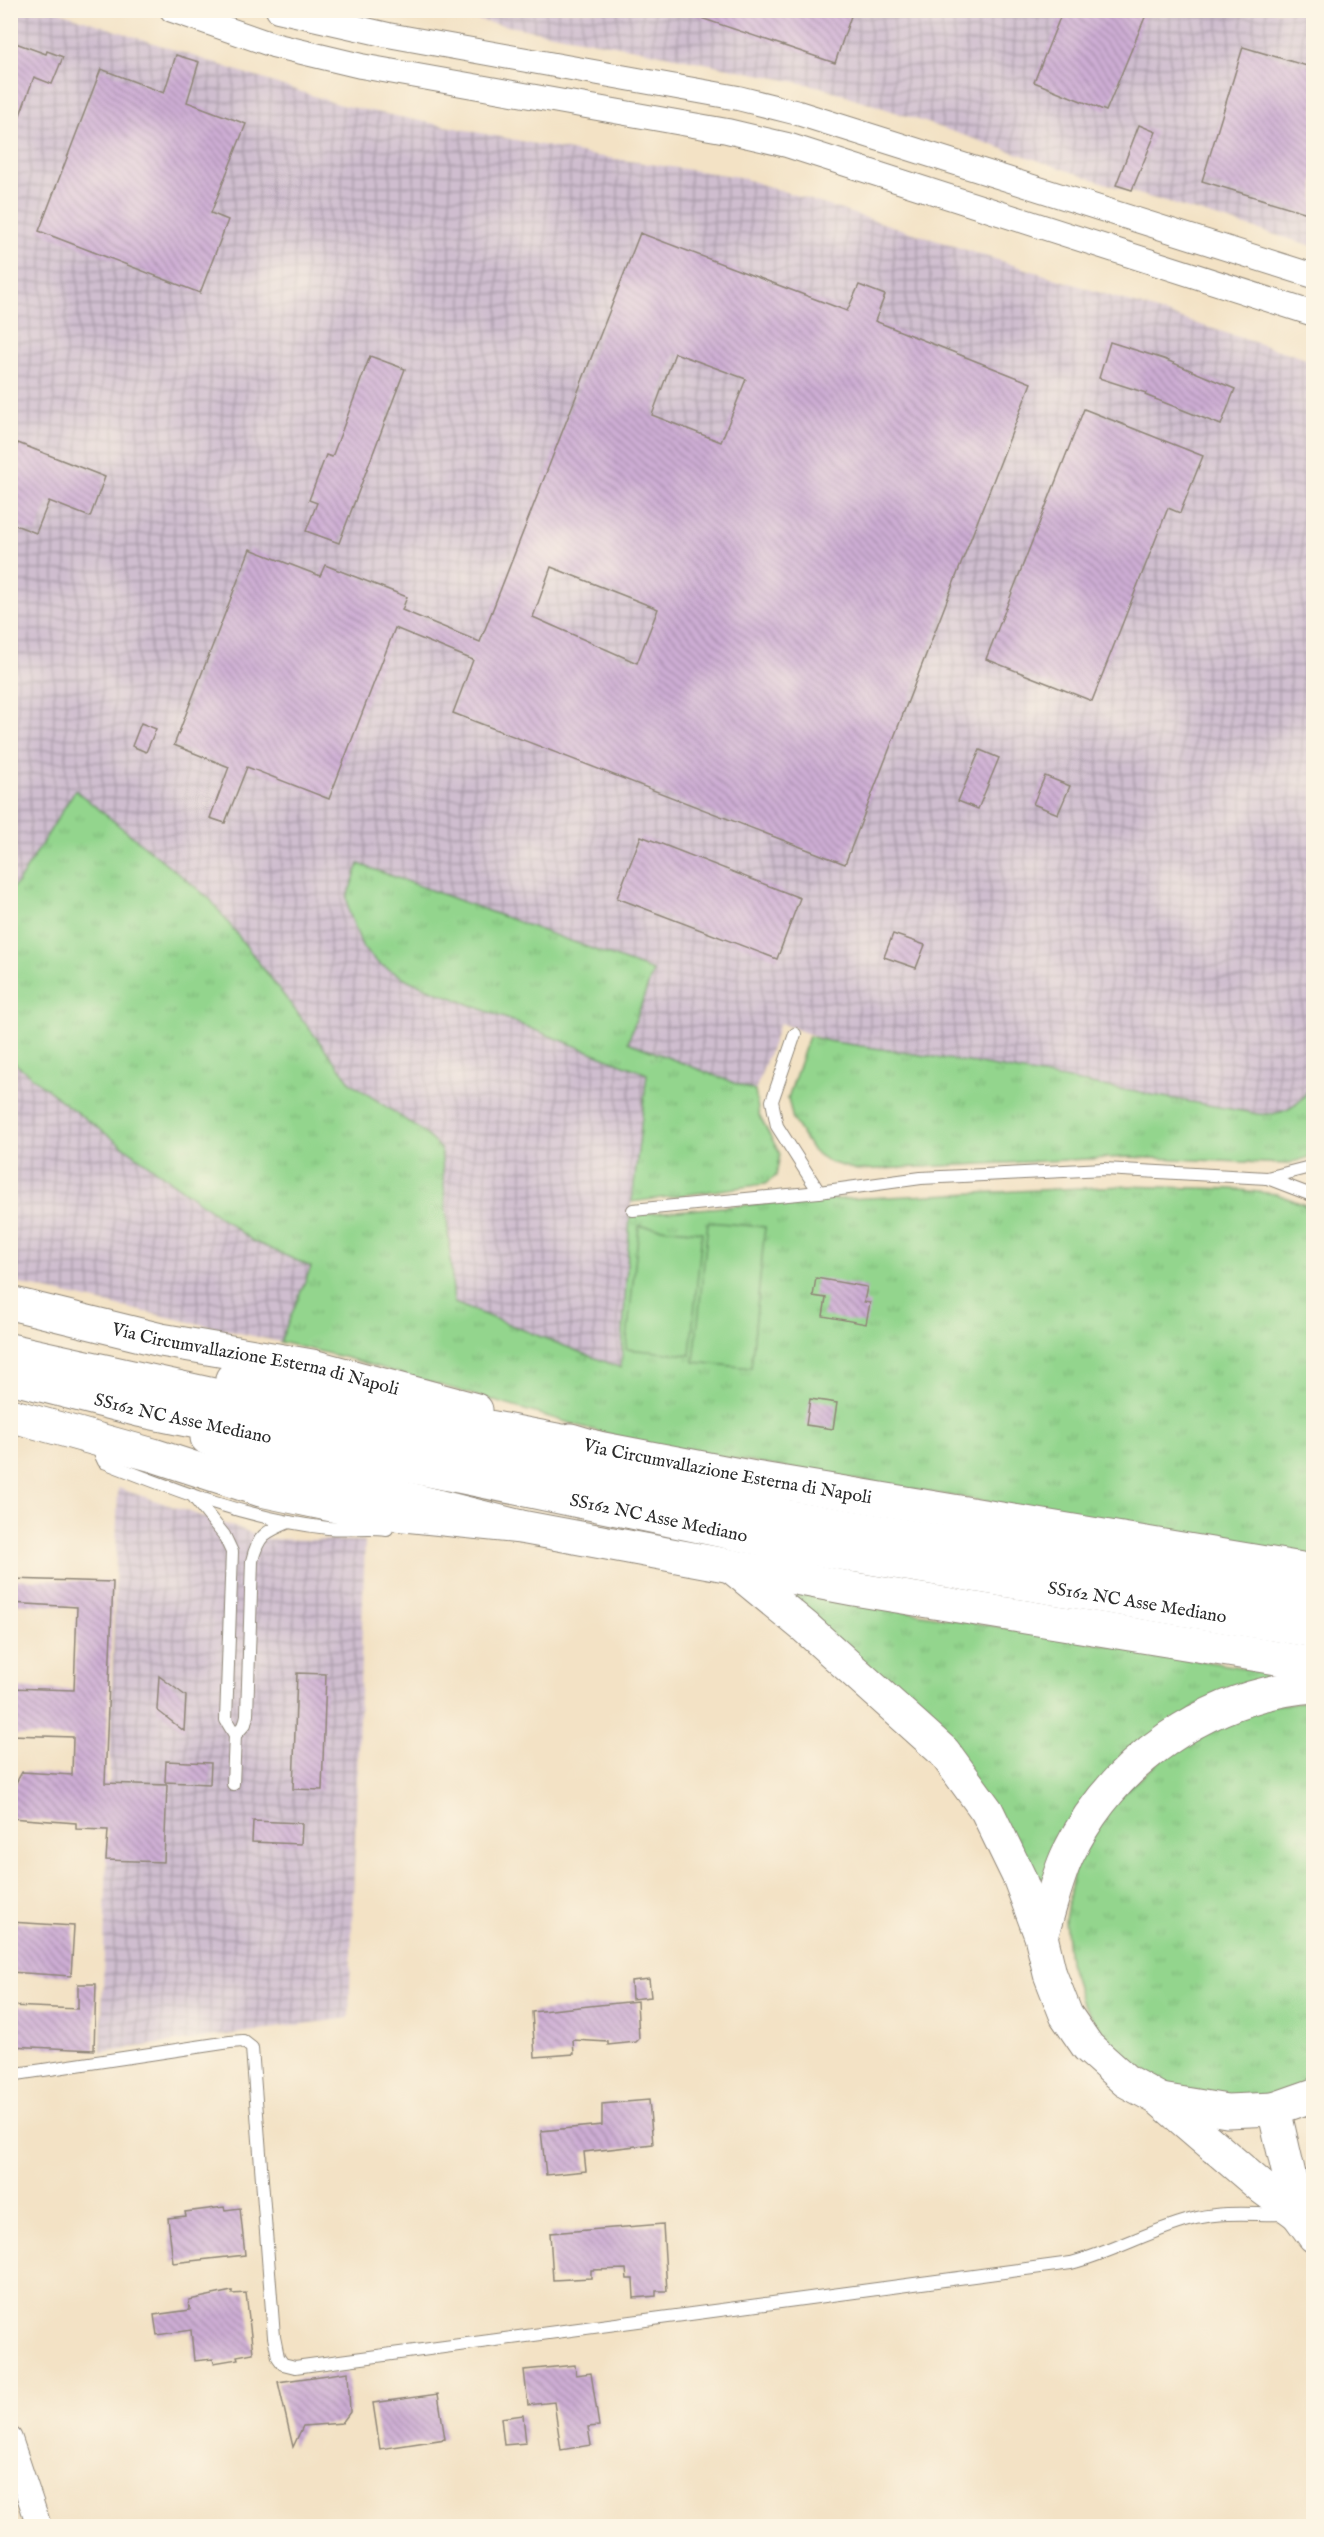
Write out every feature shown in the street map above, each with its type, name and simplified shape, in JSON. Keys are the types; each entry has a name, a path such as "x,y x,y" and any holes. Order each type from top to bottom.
{"main road":[{"name":"Via Circumvallazione Esterna di Napoli","path":"10,1303 161,1340 312,1366 453,1403 598,1448 755,1478 1314,1571"},
{"path":"10,1349 364,1398 468,1423 598,1448"},
{"name":"SS162 NC Asse Mediano","path":"10,1349 435,1444 785,1516 1314,1603"},
{"name":"SS162 NC Asse Mediano","path":"10,1377 139,1410 791,1545 1314,1631"},
{"path":"139,1410 269,1464 521,1527"},
{"path":"10,1415 261,1490 356,1510 521,1527 727,1563 854,1589 1314,1665"},
{"path":"727,1563 804,1627 944,1752 987,1811 1019,1877 1041,1936 1050,1974 1062,2005 1088,2047 1126,2081 1159,2099 1264,2189 1308,2222"},
{"path":"1041,1936 1067,1855 1094,1808 1137,1761 1182,1728 1244,1701 1290,1688 1314,1686"},
{"path":"1159,2099 1227,2111 1274,2109 1314,2096"},
{"path":"1274,2109 1308,2222"}],"street":[{"path":"172,10 273,45 361,66 727,131 787,145 1314,314"},
{"path":"278,10 388,35 738,98 798,113 1314,276"},
{"path":"10,2439 39,2526"}],"lane":[{"path":"795,1034 772,1101 777,1126 819,1192"},
{"path":"633,1210 819,1192 921,1178 1104,1169 1267,1178 1314,1166"},
{"path":"1267,1178 1314,1196"},
{"path":"93,1438 104,1462 192,1495 289,1522 330,1528 402,1530"},
{"path":"192,1495 224,1535 232,1552 226,1720 236,1735"},
{"path":"432,1530 466,1521"},
{"path":"233,1784 236,1735 245,1724 247,1715 252,1561 256,1545 267,1531 289,1522"},
{"path":"10,2074 230,2042 243,2041 252,2048 274,2337 278,2357 283,2364 295,2367 1071,2264 1197,2218 1235,2212 1308,2222"}],"shaded area":[{"path":"11,11 57,11 341,105 596,156 739,177 1313,361 1313,1079 1308,1093 1294,1107 1276,1115 1258,1114 974,1063 828,1041 780,1023 755,1091 628,1042 653,972 410,981 647,1074 630,1215 621,1368 453,1303 441,1149 422,1131 351,1083 210,899 75,791 17,884 11,889"},
{"path":"425,11 1313,11 1313,246 1125,190 821,87 641,50"},
{"path":"10,1060 68,1106 253,1241 311,1267 288,1322 317,1344 280,1342 11,1282"},
{"path":"118,1488 270,1539 365,1541 349,2018 101,2052"}],"green space":[{"path":"75,790 210,899 351,1083 422,1131 441,1149 454,1303 621,1368 630,1215 780,1202 1124,1186 1231,1189 1277,1194 1310,1207 1313,1210 1313,1557 638,1443 347,1358 280,1342 311,1267 253,1241 68,1106 11,1060 11,889 17,884"},
{"path":"359,864 653,971 628,1042 755,1091 759,1115 780,1154 776,1176 765,1184 632,1202 647,1074 410,981 379,964 363,948 349,912 347,897"},
{"path":"809,1036 1258,1114 1277,1113 1292,1107 1299,1102 1313,1079 1313,1156 1287,1164 1129,1157 857,1170 829,1162 812,1150 793,1120 788,1098"},
{"path":"708,1222 765,1227 751,1368 694,1362"},
{"path":"639,1226 702,1232 690,1355 626,1349"},
{"path":"791,1592 1269,1672 1274,1676 1195,1706 1042,1894 1023,1862 786,1594"},
{"path":"1313,1700 1313,2080 1283,2093 1240,2099 1175,2088 1138,2067 1106,2038 1082,2003 1069,1962 1065,1920 1074,1869 1107,1808 1188,1735 1267,1706"}],"building":[{"path":"690,10 853,10 835,63 689,14"},
{"path":"1063,10 1148,10 1106,111 1034,82"},
{"path":"10,41 46,54 47,51 63,57 52,84 34,77 13,134"},
{"path":"1243,47 1314,68 1314,215 1202,181"},
{"path":"176,55 199,62 187,102 246,124 211,213 228,220 200,293 39,231 101,69 164,93"},
{"path":"1139,125 1156,132 1132,190 1116,185"},
{"path":"640,233 847,311 859,285 885,295 875,321 1031,383 845,864 453,713 473,660 395,628 329,799 247,767 225,823 210,818 229,767 174,745 250,549 320,576 325,565 407,597 402,610 480,642","holes":["675,353 746,379 721,442 652,415","551,567 658,609 637,663 533,617"]},
{"path":"1110,342 1164,359 1235,389 1221,425 1145,395 1146,393 1099,378"},
{"path":"370,356 405,369 339,543 306,531 317,503 309,500 326,455 332,457"},
{"path":"1084,409 1203,456 1180,513 1168,508 1092,701 986,659"},
{"path":"18,443 105,477 90,517 49,501 36,533 10,523 10,463"},
{"path":"141,723 156,729 146,752 132,746"},
{"path":"980,750 999,758 978,809 958,801"},
{"path":"1045,776 1070,786 1058,814 1033,804"},
{"path":"641,836 800,898 777,959 617,898"},
{"path":"893,934 925,945 916,968 884,957"},
{"path":"816,1278 867,1287 864,1302 870,1303 866,1324 823,1316 826,1298 813,1296"},
{"path":"810,1399 837,1403 833,1429 806,1425"},
{"path":"10,1579 113,1582 105,1783 167,1785 164,1862 106,1860 108,1830 76,1829 76,1823 11,1818 11,1792 22,1772 72,1775 73,1737 10,1735 10,1688 74,1690 77,1607 10,1603"},
{"path":"297,1673 326,1674 322,1790 293,1789"},
{"path":"159,1676 186,1696 184,1731 157,1710"},
{"path":"166,1761 211,1763 210,1784 165,1782"},
{"path":"253,1821 302,1823 301,1844 252,1842"},
{"path":"10,1922 74,1926 71,1976 10,1972"},
{"path":"649,1979 651,1997 632,1999 631,1981"},
{"path":"78,1984 96,1984 94,2050 10,2046 10,2006 78,2009"},
{"path":"637,2001 639,2039 636,2042 608,2045 608,2042 573,2040 574,2054 535,2057 532,2012"},
{"path":"649,2100 653,2144 584,2152 586,2171 546,2175 541,2131 602,2125 602,2104"},
{"path":"224,2207 225,2210 240,2208 245,2255 173,2263 168,2218 186,2216 185,2212"},
{"path":"663,2224 667,2291 656,2291 656,2296 634,2298 633,2279 627,2279 626,2269 591,2270 591,2278 553,2280 550,2233"},
{"path":"232,2291 232,2294 246,2293 253,2353 237,2356 238,2359 214,2363 213,2359 194,2361 191,2330 157,2335 154,2315 190,2310 189,2300"},
{"path":"575,2365 576,2375 591,2373 599,2426 588,2427 591,2445 561,2450 554,2402 528,2405 524,2370"},
{"path":"348,2372 350,2412 342,2423 303,2426 293,2447 278,2382"},
{"path":"438,2394 445,2439 380,2449 373,2403"},
{"path":"523,2415 526,2443 504,2445 501,2418"}]}
